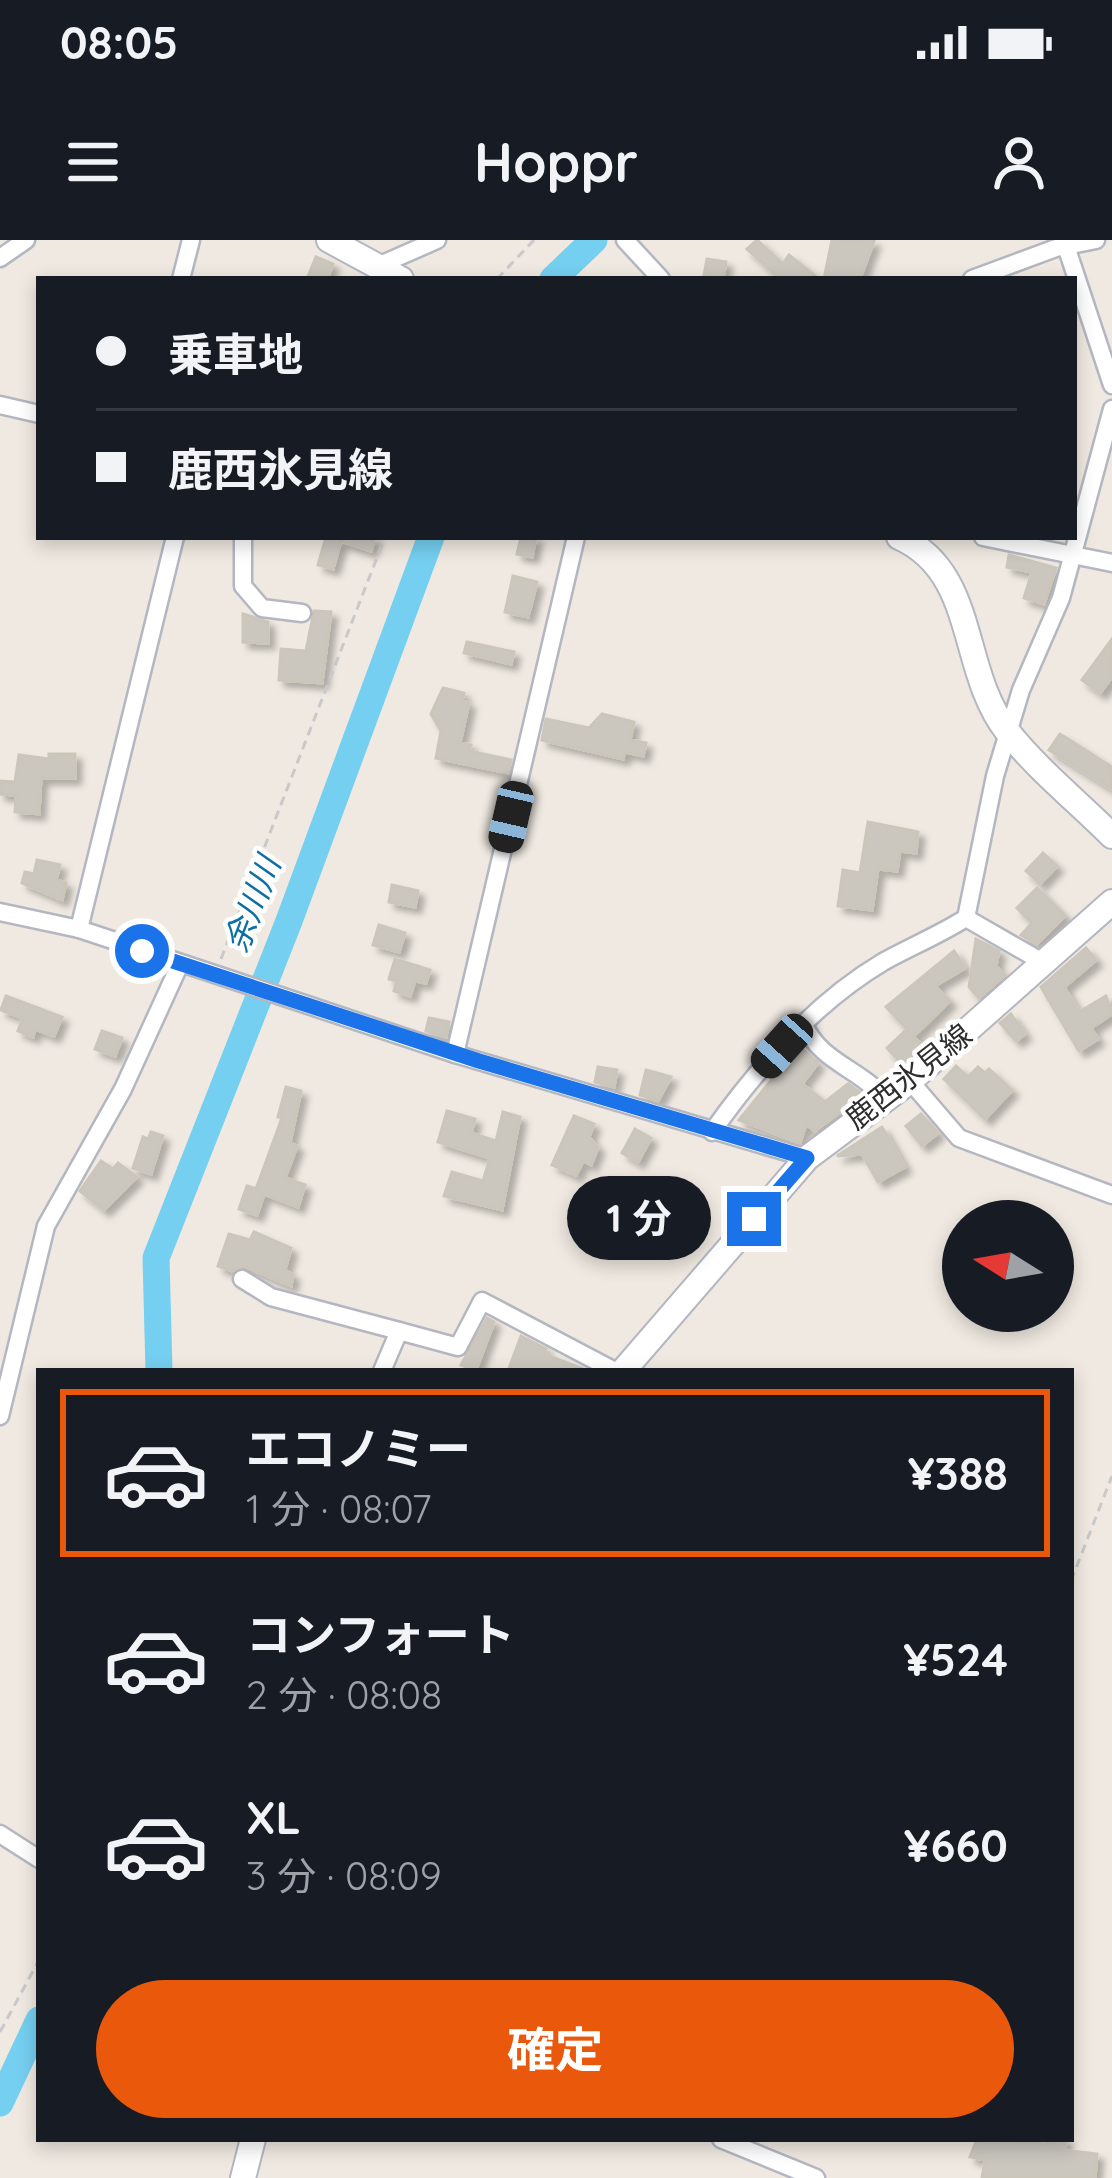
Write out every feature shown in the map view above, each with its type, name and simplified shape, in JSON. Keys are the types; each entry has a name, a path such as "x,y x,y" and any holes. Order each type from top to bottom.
{"main road":[{"path":"329,240 390,272"},
{"path":"913,540 937,561 956,591 984,697 1008,733 1112,836"},
{"name":"鹿西氷見線","path":"622,1368 807,1158 910,1081 1110,912"},
{"path":"243,2178 252,2142"}],"street":[{"path":"0,258 26,240"},
{"path":"183,276 191,240"},
{"path":"390,272 437,240"},
{"path":"625,240 658,276"},
{"path":"980,276 1065,243 1096,240"},
{"path":"1065,243 1076,276"},
{"path":"1077,280 1112,386"},
{"path":"0,405 36,413"},
{"path":"1077,535 1112,409"},
{"path":"80,929 174,540"},
{"path":"244,540 243,586 262,608 302,613"},
{"path":"455,1054 575,540"},
{"path":"996,540 1112,563"},
{"path":"712,1132 744,1088 804,1025 884,962 966,918 1008,733 1076,540"},
{"path":"0,911 80,929 455,1054 807,1158"},
{"path":"966,918 1046,964"},
{"path":"0,1416 5,1365 46,1226 124,1089 180,964"},
{"path":"804,1025 815,1049 863,1074 885,1099"},
{"path":"910,1081 958,1138 1112,1195"},
{"path":"242,1279 271,1297 458,1347 482,1301 613,1368"},
{"path":"383,1368 399,1331"},
{"path":"0,1834 36,1857"},
{"path":"728,2142 816,2178"}],"path":[{"path":"500,276 534,240"},
{"path":"220,979 384,540"},
{"path":"1074,1573 1112,1476"},
{"path":"0,2032 36,1966"}],"building":[{"path":"757,240 783,264 789,255 815,276 777,276 747,249"},
{"path":"832,240 874,241 861,276 825,276"},
{"path":"316,257 333,264 328,276 308,276"},
{"path":"707,259 726,262 723,276 704,275"},
{"path":"325,540 374,540 371,551 341,541 333,569 318,565"},
{"path":"520,540 535,540 532,557 517,554"},
{"path":"1009,555 1056,568 1044,604 1024,598 1032,572 1007,567"},
{"path":"513,576 537,582 528,617 505,612"},
{"path":"314,611 331,612 322,683 279,680 281,649 306,651"},
{"path":"243,614 268,622 268,643 243,642"},
{"path":"1112,639 1112,677 1100,693 1082,680"},
{"path":"467,642 514,652 511,664 464,653"},
{"path":"443,688 464,693 462,701 469,703 460,743 471,745 469,751 511,760 508,773 436,758 441,731 431,714"},
{"path":"602,714 634,722 630,740 646,743 643,756 625,752 623,759 542,740 546,719 589,728"},
{"path":"1060,734 1112,767 1112,789 1049,750"},
{"path":"49,754 75,754 75,778 41,778 39,814 15,812 16,795 0,794 0,781 15,782 19,755 49,759"},
{"path":"868,822 918,832 916,853 900,851 897,871 878,869 872,910 838,906 843,870 860,873"},
{"path":"1043,853 1057,866 1040,884 1026,871"},
{"path":"37,860 60,865 56,880 66,883 62,900 22,883 25,872 34,874"},
{"path":"392,885 418,891 415,907 389,902"},
{"path":"1037,888 1065,916 1037,944 1021,935 1032,923 1017,908"},
{"path":"379,925 405,933 399,952 373,945"},
{"path":"976,939 999,951 996,966 1005,975 979,998 969,987"},
{"path":"1086,948 1096,960 1064,987 1079,1012 1106,996 1112,1014 1091,1028 1098,1039 1079,1051 1041,987"},
{"path":"954,951 965,968 935,986 950,1001 914,1036 908,1030 923,1047 903,1065 887,1048 907,1029 886,1007"},
{"path":"395,959 430,970 426,983 415,981 410,996 394,991 397,981 389,979"},
{"path":"6,996 62,1017 54,1036 35,1029 33,1037 18,1031 23,1018 1,1010"},
{"path":"1011,1014 1025,1034 1016,1041 1000,1023"},
{"path":"429,1018 449,1022 446,1037 426,1031"},
{"path":"102,1031 122,1038 115,1056 95,1049"},
{"path":"799,1046 818,1063 802,1084 825,1102 848,1084 863,1095 815,1131 806,1124 800,1143 739,1120"},
{"path":"956,1066 968,1077 978,1067 985,1073 989,1069 1012,1090 985,1119 944,1079"},
{"path":"598,1067 617,1070 614,1087 595,1082"},
{"path":"646,1070 671,1077 658,1101 640,1095"},
{"path":"286,1087 301,1091 290,1143 297,1146 285,1178 305,1185 298,1207 264,1194 257,1215 239,1209 247,1186 256,1189 282,1118 278,1117"},
{"path":"447,1111 475,1119 471,1133 496,1141 503,1112 520,1117 502,1210 444,1196 452,1172 483,1181 490,1158 438,1142"},
{"path":"921,1114 938,1133 922,1146 906,1126"},
{"path":"574,1116 594,1124 589,1137 598,1148 591,1165 583,1161 576,1175 552,1165"},
{"path":"882,1127 905,1167 878,1182 862,1154 837,1156"},
{"path":"635,1129 651,1138 638,1162 622,1153"},
{"path":"151,1132 163,1136 151,1174 133,1168 143,1137 148,1139"},
{"path":"101,1161 113,1169 118,1163 137,1177 104,1210 80,1191"},
{"path":"254,1232 291,1248 285,1270 293,1275 291,1286 244,1266 232,1271 218,1266 229,1234 250,1240"},
{"path":"487,1318 494,1322 477,1368 461,1365"},
{"path":"521,1336 546,1349 544,1354 580,1368 509,1368"},
{"path":"976,2142 1065,2142 1064,2150 1097,2154 1095,2178 982,2178 985,2160 970,2157"}],"waterway":[{"name":"余川川","path":"556,276 594,240"},
{"name":"余川川","path":"159,1368 156,1258 289,921 430,540"},
{"name":"余川川","path":"0,2103 36,2026"}],"route":[{"path":"142,951 479,1061 807,1158 754,1219"}]}
